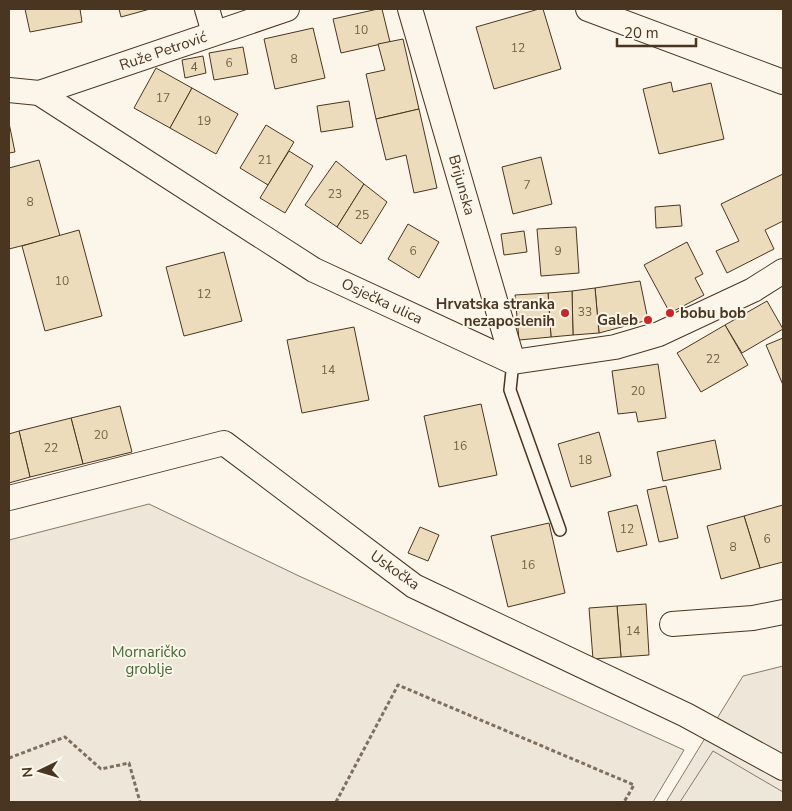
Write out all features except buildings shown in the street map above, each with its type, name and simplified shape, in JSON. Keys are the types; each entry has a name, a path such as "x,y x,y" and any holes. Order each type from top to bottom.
{"street":[{"path":"206,9 214,33"},
{"name":"Ruže Petrović","path":"39,93 287,9"},
{"name":"Brijunska","path":"410,9 513,362"},
{"path":"588,9 783,82"},
{"name":"Osječka ulica","path":"9,90 39,93 314,270 513,362"},
{"path":"513,362 615,347 659,334 753,290 783,271"},
{"name":"Uskočka","path":"9,498 224,443 414,586 686,715 783,768"},
{"path":"672,624 753,618 783,612"}],"lane":[{"path":"513,362 510,390 560,530"}],"path":[{"path":"336,802 398,685 634,785 624,802"},
{"path":"9,758 65,737 100,769 129,763 140,802"}],"green space":[{"name":"Mornaričko groblje","path":"149,504 299,576 684,750 653,802 9,802 9,540"},
{"path":"783,666 783,802 666,802 743,676"}],"shaded area":[{"path":"713,751 783,792 783,802 680,802"}],"place":[{"name":"Hrvatska stranka nezaposlenih","path":"565,313"},
{"name":"bobu bob","path":"670,313"},
{"name":"Galeb","path":"648,320"}]}
